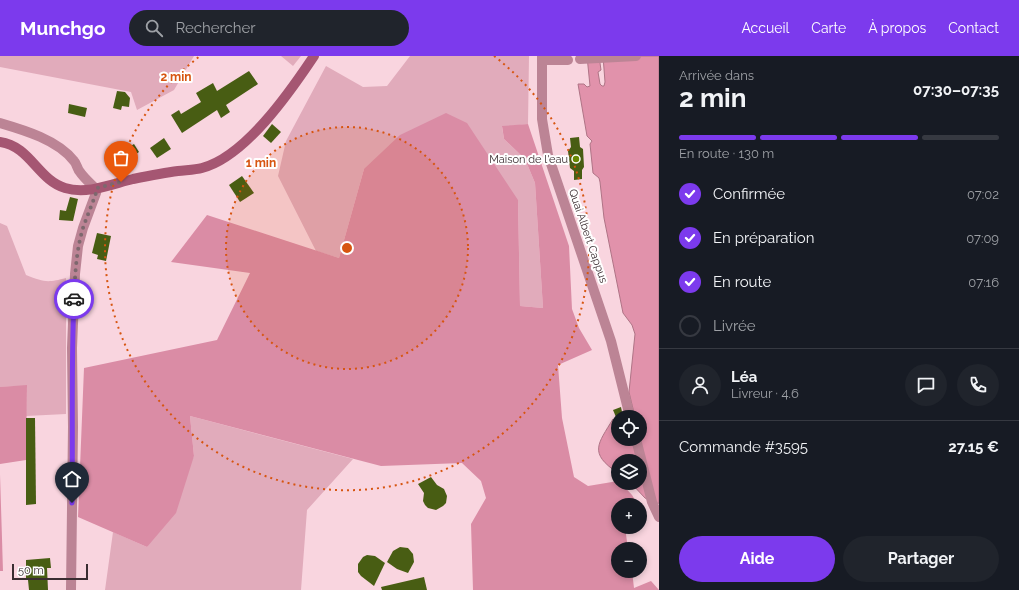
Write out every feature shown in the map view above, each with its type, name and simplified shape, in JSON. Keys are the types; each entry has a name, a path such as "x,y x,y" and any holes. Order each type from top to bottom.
{"street":[{"path":"0,142 8,143 21,149 55,184 64,188 78,191 133,179 202,168 217,162 234,152 256,131 314,56"},
{"path":"580,59 636,56"},
{"path":"542,57 568,60"},
{"name":"Quai Albert Cappus","path":"542,57 542,119 548,155 611,341 628,410"},
{"path":"0,123 25,130 48,141 64,151 74,161 79,172 96,188"},
{"path":"78,191 79,172"},
{"path":"71,590 73,427 72,348 75,274 78,246 96,193 96,188"},
{"path":"638,446 652,502 659,517"}],"shaded area":[{"path":"0,56 194,56 174,90 137,110 131,92 0,67"},
{"path":"281,56 301,56 293,66"},
{"path":"410,56 529,56 528,124 502,127 504,139 525,159 535,183 543,308 520,306 518,200 364,169 339,258 316,251 278,176 286,141 326,66 363,87 387,86"},
{"path":"587,56 599,56 601,70 598,72 600,84 604,86 603,56 659,56 659,503 657,504 645,498 638,490 647,490 647,454 611,454 611,468 602,460 599,454 600,442 611,422 611,446 647,446 647,410 633,410 629,392 635,334 632,325 623,313 604,218 600,182 599,178 593,173 590,144 592,141 587,136 578,84 584,84 587,87 590,86"},
{"path":"446,113 467,123 518,200 520,306 543,308 535,183 525,159 504,139 502,126 528,124 569,246 572,309 579,328 592,350 558,365 562,418 574,477 588,486 611,482 611,490 627,490 632,495 634,498 611,498 611,534 626,534 627,542 611,542 611,578 633,578 634,588 651,581 659,590 473,590 471,524 486,498 481,481 462,463 381,466 190,416 194,456 176,513 147,547 78,517 84,368 217,340 250,273 171,262 207,215 339,258 364,169 400,135"},
{"path":"0,223 7,226 26,275 46,281 66,278 66,414 26,416 27,386 0,387"},
{"path":"27,385 26,460 0,464 0,387"},
{"path":"190,416 353,459 307,510 301,590 105,590 113,532 147,547 194,456"},
{"path":"0,474 3,571 0,571"}],"building":[{"path":"249,71 258,84 226,105 230,112 221,118 217,110 182,133 171,115 179,110 181,114 201,102 196,93 213,83 217,91"},
{"path":"117,91 125,92 130,98 129,107 122,106 121,110 113,108"},
{"path":"69,104 87,108 85,117 68,113"},
{"path":"272,124 281,132 271,143 263,136"},
{"name":"Maison de l'eau","path":"579,137 580,147 583,149 584,167 582,170 582,179 574,180 574,171 570,168 568,151 571,147 570,138"},
{"path":"164,138 171,149 157,158 150,148"},
{"path":"134,144 139,152 130,158 131,160 121,166 114,157"},
{"path":"242,176 254,193 240,202 229,185"},
{"path":"70,197 78,199 73,221 59,220 60,210 66,211"},
{"path":"97,233 111,236 106,261 97,259 98,255 92,253"},
{"path":"621,407 622,410 613,410"},
{"path":"26,418 35,418 36,504 26,505"},
{"path":"431,477 437,485 444,489 447,496 446,503 436,510 428,508 425,505 423,501 424,493 418,484"},
{"path":"400,547 408,548 413,554 414,562 408,573 397,569 387,562 393,551"},
{"path":"367,555 375,556 385,563 374,586 358,572 358,564 363,557"},
{"path":"50,558 51,568 47,568 48,590 29,590 28,580 26,580 26,560"},
{"path":"424,577 427,590 382,590 381,587"}],"way so far":[{"path":"74,299 78,246 97,188 121,182"}],"place":[{"name":"Maison de l'eau","path":"576,159"}],"route":[{"path":"72,503 72,348 74,299"}]}
